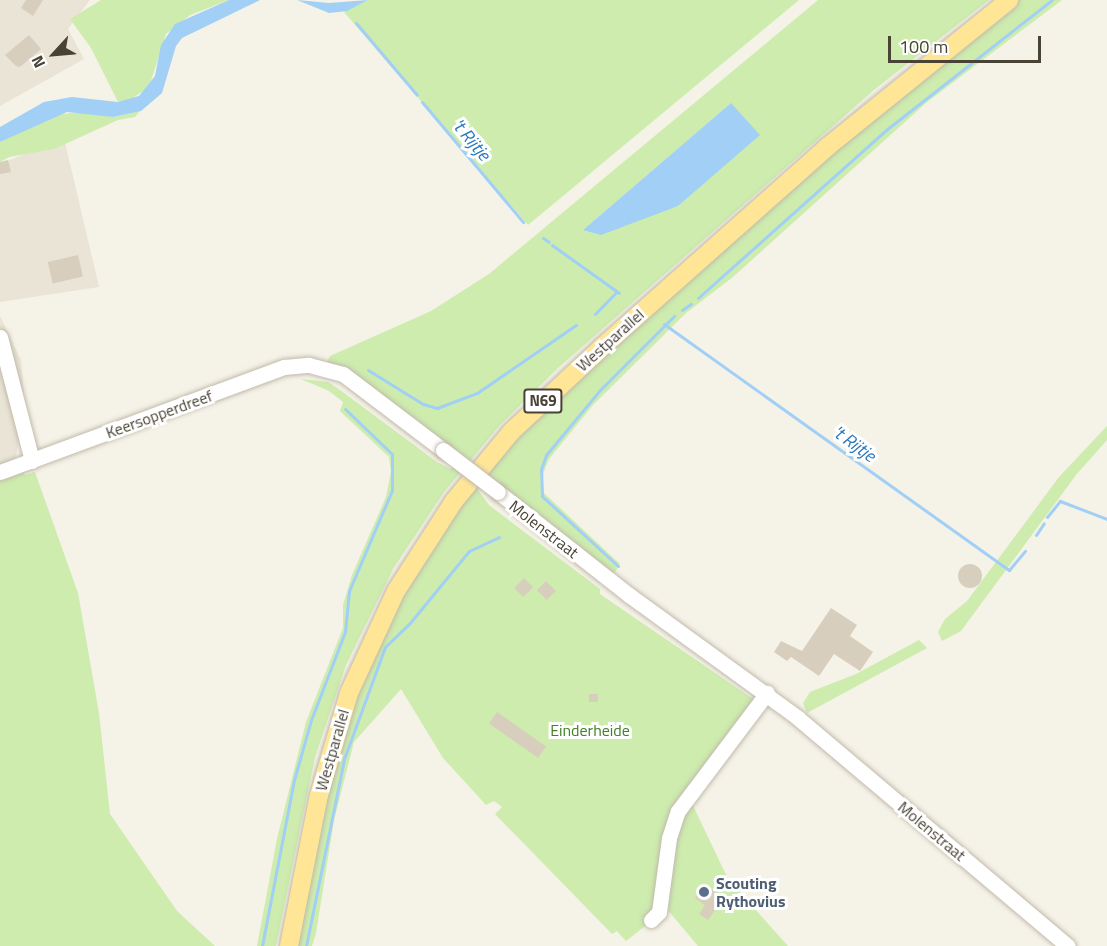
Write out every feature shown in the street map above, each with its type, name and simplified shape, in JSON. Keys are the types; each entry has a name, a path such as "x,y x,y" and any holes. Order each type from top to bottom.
{"main road":[{"name":"Westparallel","path":"279,946 310,791 339,691 383,592 446,493 488,443 596,339 877,91 993,0"},
{"name":"Westparallel","path":"289,946 319,795 349,693 396,591 454,501 503,441 602,347 827,147 1009,0"}],"street":[{"path":"0,337 32,461"},
{"name":"Keersopperdreef","path":"0,472 284,367 320,365"},
{"name":"Molenstraat","path":"320,365 343,374 629,595 767,693 1068,946"},
{"path":"651,920 659,912 669,838 678,811 767,693"}],"shaded area":[{"path":"0,0 90,0 68,29 84,59 0,106"},
{"path":"64,138 99,287 0,302 0,164"},
{"path":"0,316 21,360 25,406 15,462 0,469"}],"green space":[{"path":"101,0 229,0 190,15 166,34 149,87 130,100 118,102 91,48 70,19"},
{"path":"368,0 799,0 528,225 344,12"},
{"path":"818,0 989,0 875,89 558,368 500,425 444,492 393,569 346,665 315,757 276,946 257,946 277,839 306,722 343,628 343,605 352,575 386,497 391,471 389,457 340,411 343,402 329,391 301,379 328,382 437,462 451,469 459,458 326,364 330,356 431,311 489,274","holes":["730,104 759,134 678,206 583,230"]},
{"name":"Einderheide","path":"1015,0 1062,0 927,102 733,277 686,313 593,405 549,459 542,476 544,493 620,564 613,575 485,479 477,489 489,505 600,589 600,594 756,701 687,793 728,879 788,946 698,946 667,909 626,941 617,931 612,934 495,814 502,807 494,801 486,805 443,758 401,689 354,742 334,820 316,933 312,946 292,946 322,795 381,625 491,460 805,171"},
{"path":"140,111 135,117 118,120 54,149 9,157 0,162 0,142 53,115 80,112 114,117"},
{"path":"1107,426 1107,440 1076,475 961,631 942,641 938,632 945,619 967,601 1059,477"},
{"path":"23,470 25,475 35,472 78,593 99,713 110,814 177,911 215,946 0,946 0,478"},
{"path":"919,640 927,648 807,713 803,703 810,692 856,674"}],"water":[{"path":"229,0 260,0 182,38 176,46 162,93 141,111 113,117 67,112 0,142 0,127 44,102 72,97 118,102 139,96 155,76 161,45 175,24"},
{"path":"297,0 329,3 368,0 347,11 329,13"},
{"path":"731,103 760,135 678,206 601,235 583,230"}],"building":[{"path":"26,0 43,0 33,16 21,8"},
{"path":"29,35 41,49 20,67 16,66 5,55"},
{"path":"8,160 11,172 0,174 0,162"},
{"path":"78,255 83,276 53,283 48,262"},
{"path":"970,564 979,567 982,576 979,585 970,588 961,585 958,576 961,567"},
{"path":"524,578 533,587 523,597 514,588"},
{"path":"546,581 556,591 547,600 537,590"},
{"path":"831,608 857,625 850,636 873,652 860,671 834,654 819,676 791,657 787,661 774,652 781,641 802,651"},
{"path":"589,694 598,694 598,702 589,702"},
{"path":"497,712 546,746 538,758 489,723"},
{"path":"704,884 724,898 708,920 699,914 705,905 695,898"}],"waterway":[{"path":"698,298 886,130 1052,0"},
{"name":"'t Rijtje","path":"356,23 417,95"},
{"name":"'t Rijtje","path":"422,102 523,222"},
{"name":"'t Rijtje","path":"543,238 549,242"},
{"name":"'t Rijtje","path":"552,245 619,293"},
{"path":"595,314 616,292"},
{"path":"682,310 691,304"},
{"path":"618,566 542,496 541,469 546,455 600,390 674,316"},
{"name":"'t Rijtje","path":"664,324 1009,570 1025,551"},
{"path":"368,370 423,404 437,408 477,393 576,325"},
{"path":"262,946 294,780 311,720 345,632 349,591 392,490 392,454 345,409"},
{"name":"'t Rijtje","path":"1047,517 1060,501 1107,519"},
{"name":"'t Rijtje","path":"1036,535 1044,523"},
{"path":"306,946 344,759 385,647 409,624 469,551 499,537"}],"place":[{"name":"Scouting Rythovius","path":"704,892"}]}
